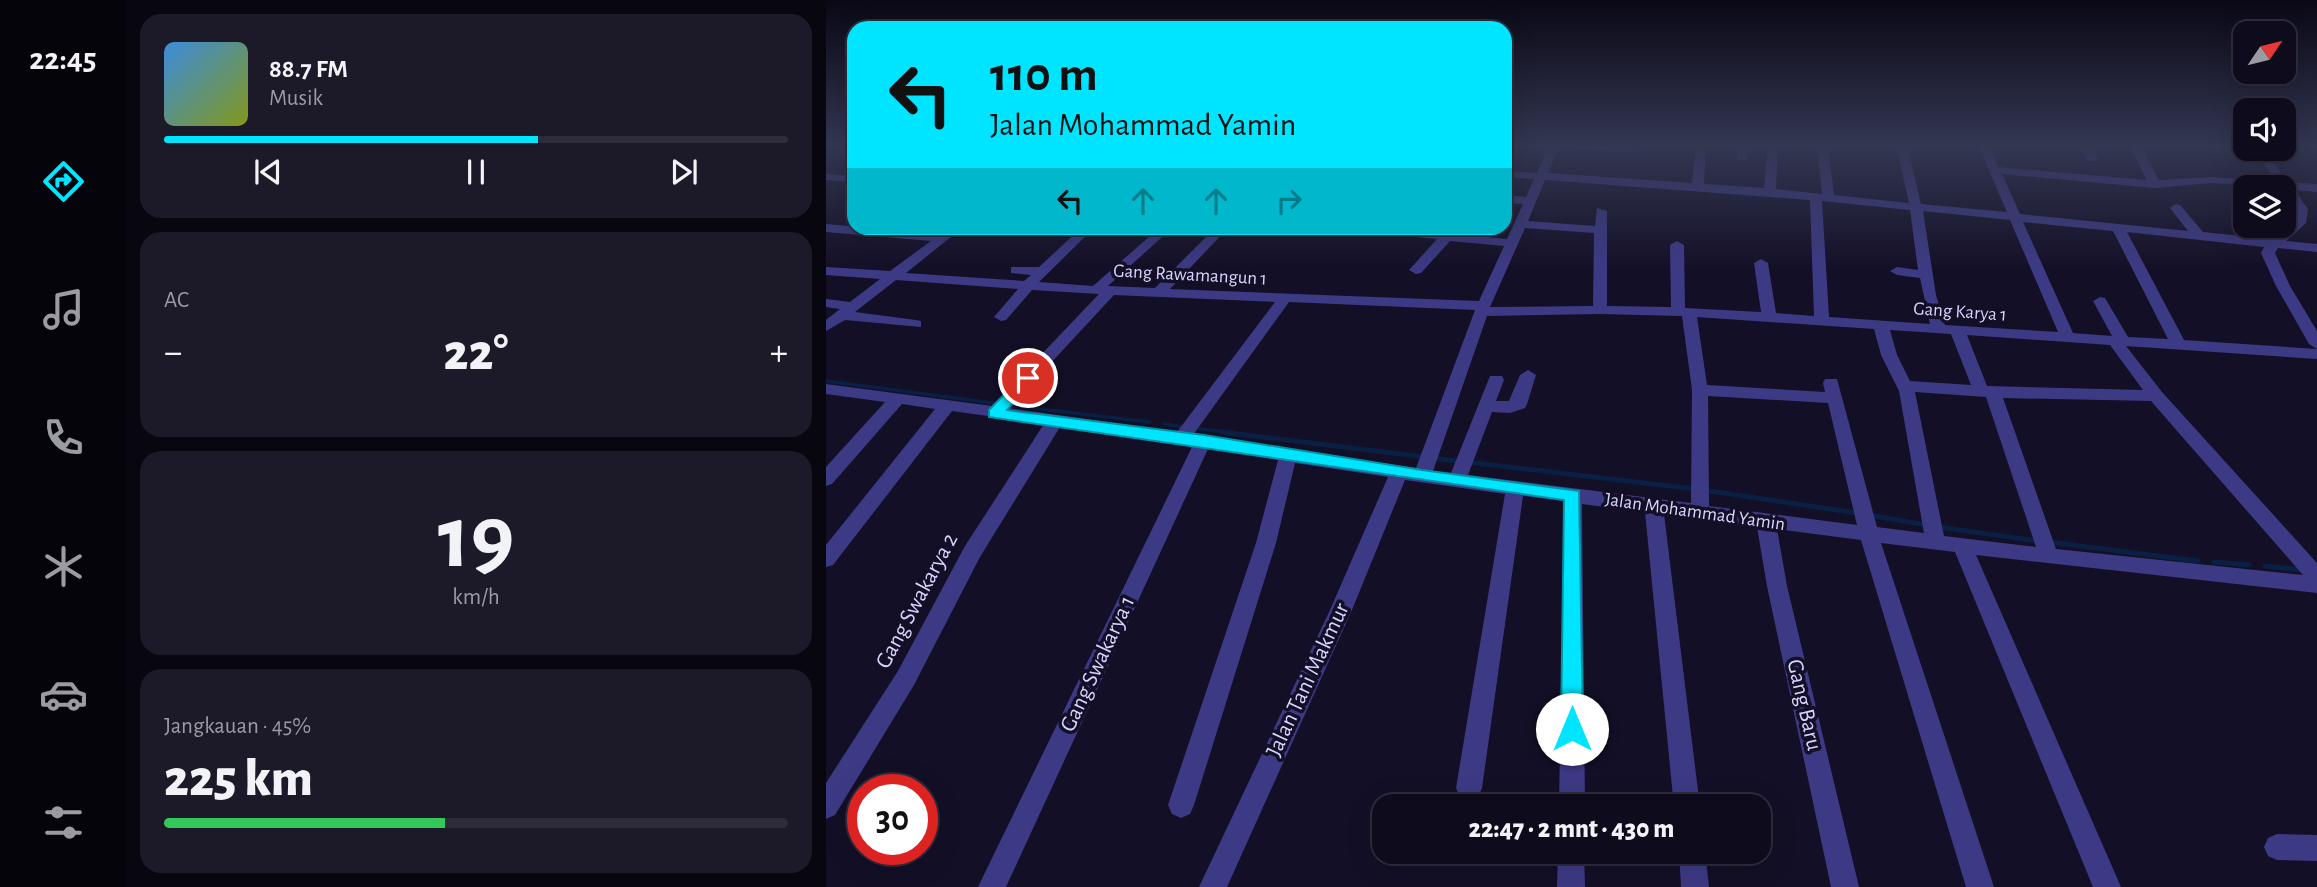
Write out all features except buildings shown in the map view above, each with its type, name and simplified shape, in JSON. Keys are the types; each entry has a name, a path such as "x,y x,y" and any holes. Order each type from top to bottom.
{"street":[{"name":"Jalan Tani Makmur","path":"1213,887 1341,610 1436,436 1483,309 1538,186"},
{"path":"1687,186 2017,216 2317,248"},
{"path":"1770,186 1770,192"},
{"path":"1822,186 1822,322"},
{"path":"1911,186 1926,275 1940,331"},
{"path":"2002,186 2068,338"},
{"path":"2296,187 2317,188"},
{"path":"1512,200 1531,201"},
{"path":"2296,202 2303,214 2296,226"},
{"path":"2176,208 2199,236"},
{"path":"1600,310 1601,211"},
{"path":"1520,224 1601,230"},
{"path":"826,228 847,230"},
{"path":"2118,228 2178,344"},
{"path":"908,235 943,238"},
{"path":"826,327 947,235"},
{"path":"1001,317 1030,283 1081,235"},
{"path":"995,413 1103,290 1159,235"},
{"path":"1158,293 1215,235"},
{"path":"1435,235 1512,243"},
{"path":"1416,270 1446,237"},
{"path":"2282,238 2268,253 2273,267 2317,344"},
{"path":"1677,245 1684,312 1700,390 1700,511"},
{"path":"1762,263 1769,318"},
{"path":"1016,270 1043,271"},
{"name":"Gang Rawamangun 1","path":"826,271 1158,293 1483,309 1600,310"},
{"path":"1897,271 1926,275"},
{"name":"Gang Swakarya 1","path":"992,887 1204,408 1284,299"},
{"path":"2100,301 2118,340 2156,396 2317,577"},
{"path":"826,303 847,311 916,324"},
{"name":"Gang Karya 1","path":"1600,310 1684,312 2317,354"},
{"path":"1881,326 1889,355 1905,388 1936,543"},
{"path":"1958,332 1987,392 2049,557"},
{"path":"1489,406 1510,407 1519,404 1528,375"},
{"path":"1458,479 1489,406 1496,380"},
{"path":"1905,388 1913,385 1987,392 2156,396"},
{"name":"Jalan Mohammad Yamin","path":"826,390 948,404 1414,474 1869,536 2317,585"},
{"path":"1700,390 1833,390 1869,536 1980,887"},
{"path":"826,479 898,398"},
{"path":"826,559 948,404"},
{"name":"Gang Swakarya 2","path":"826,806 906,678 972,552 1054,422"},
{"path":"1181,804 1266,542 1288,454"},
{"path":"1469,788 1515,487"},
{"path":"1572,794 1573,495"},
{"path":"1654,506 1686,794"},
{"name":"Gang Baru","path":"1766,522 1777,586 1845,887"},
{"path":"1963,548 2107,887"},
{"path":"2277,848 2317,848"},
{"path":"1571,887 1572,864"},
{"path":"1693,864 1695,887"}],"waterway":[{"path":"826,381 993,403"},
{"path":"1013,406 1150,422"},
{"path":"1164,424 1184,427"},
{"path":"1193,428 1236,433"},
{"path":"1222,432 1424,457"},
{"path":"1432,458 1695,489"},
{"path":"1703,490 1857,513"},
{"path":"1869,515 1926,525"},
{"path":"1938,527 2037,541"},
{"path":"2049,542 2198,561"},
{"path":"2214,562 2249,565"},
{"path":"2265,566 2302,570"}],"route":[{"path":"1028,378 995,413 1204,440 1422,476 1573,495 1572,729"}]}
